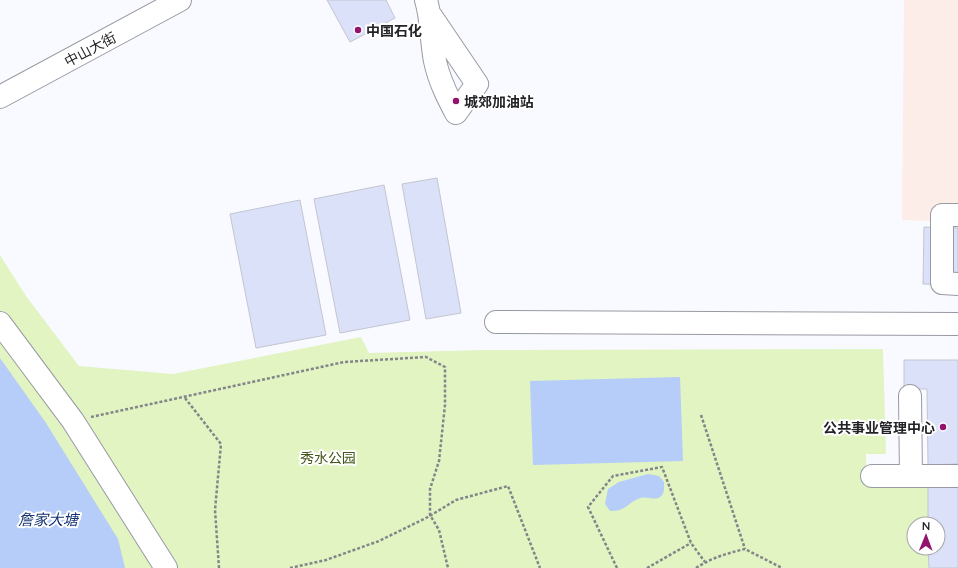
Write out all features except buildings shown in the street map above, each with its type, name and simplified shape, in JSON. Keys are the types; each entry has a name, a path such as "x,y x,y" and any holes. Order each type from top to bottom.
{"street":[{"name":"中山大街","path":"0,97 180,0"},
{"path":"958,216 942,215 942,283 958,284"},
{"path":"496,322 958,324"},
{"path":"0,323 73,421 166,568"},
{"path":"910,396 911,476"},
{"path":"872,476 958,476"}],"path":[{"path":"73,421 185,398 344,362 426,357 445,367 445,405 439,460 430,489 430,515 439,530 448,568"},
{"path":"185,398 221,444 215,510 219,568"},
{"path":"701,415 745,549"},
{"path":"617,568 588,507 613,476 662,467 691,543 705,562"},
{"path":"290,568 326,560 379,541 456,500 508,486 540,568"},
{"path":"647,568 691,543"},
{"path":"696,568 705,562 745,549 782,568"}],"shaded area":[{"path":"904,0 958,0 958,222 902,220"}],"green space":[{"name":"秀水公园","path":"0,255 26,296 79,366 173,374 361,337 369,353 484,350 883,349 886,454 866,454 867,485 928,485 928,516 906,516 906,556 928,556 929,568 0,568"}],"water":[{"name":"詹家大塘","path":"0,358 46,423 118,539 125,568 0,568"},
{"path":"680,377 683,461 533,465 530,381"},
{"path":"648,474 659,476 664,482 663,494 660,497 655,499 637,499 620,510 610,511 605,504 608,489 619,482"}],"place":[{"name":"中国石化","path":"358,30"},
{"name":"城郊加油站","path":"456,101"},
{"name":"公共事业管理中心","path":"943,427"}]}
